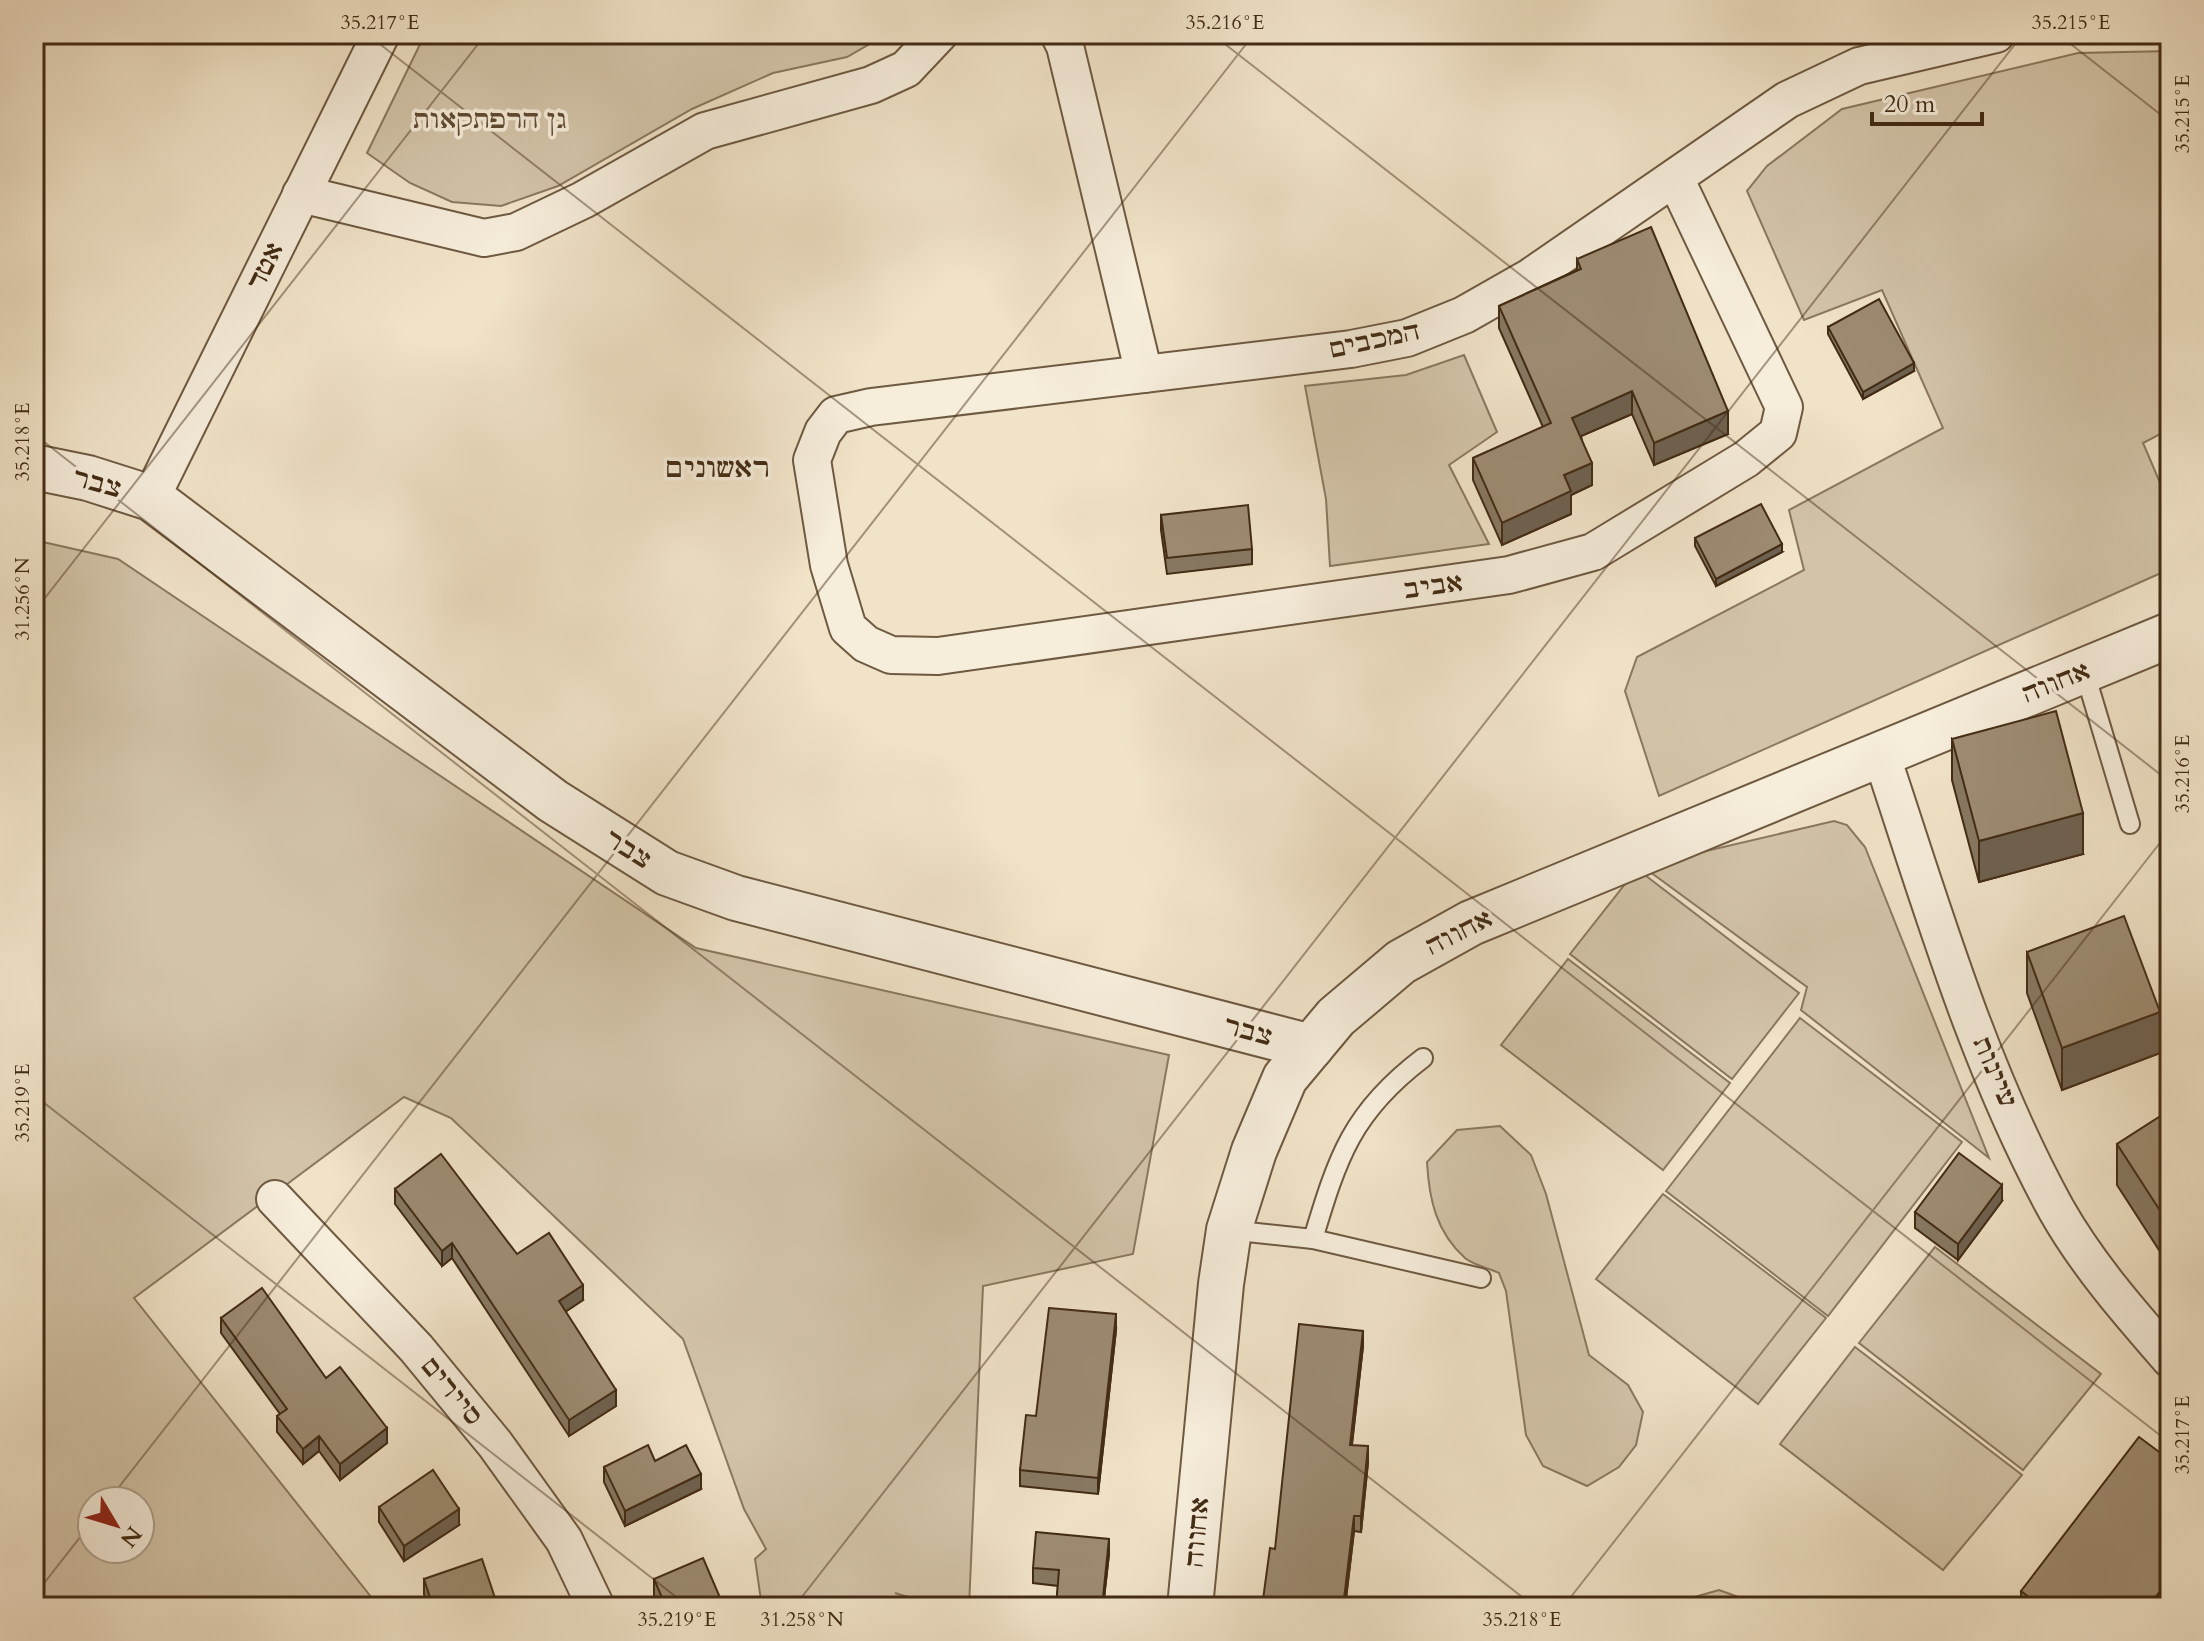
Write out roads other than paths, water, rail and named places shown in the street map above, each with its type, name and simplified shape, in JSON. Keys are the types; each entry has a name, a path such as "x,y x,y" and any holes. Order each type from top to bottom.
{"street":[{"name":"אטד","path":"151,498 381,34"},
{"path":"301,194 484,238 516,232 583,200 705,131 871,85 906,69 939,34"},
{"path":"1059,34 1065,46 1144,374"},
{"name":"המכבים","path":"829,565 812,460 823,432 836,415 871,407 1351,349 1407,338 1464,315 1529,278 1856,50 1996,34"},
{"name":"אביב","path":"829,565 848,628 866,644 891,655 938,656 1509,575 1593,552 1746,459 1778,433 1784,407 1675,178"},
{"name":"צבר","path":"34,467 88,478 151,498 553,801 667,873 736,898 1311,1047"},
{"name":"אחווה","path":"1190,1607 1217,1314 1229,1230 1254,1151 1285,1078 1336,1017 1401,962 1471,923 2170,635"},
{"name":"עיינות","path":"1881,754 1956,977 2003,1094 2057,1209 2111,1291 2170,1359"},
{"name":"סיירים","path":"275,1199 416,1348 495,1444 564,1540 596,1607"}],"lane":[{"path":"2084,670 2130,824"},
{"path":"1313,1239 1332,1175 1354,1129 1387,1086 1423,1058"},
{"path":"1229,1230 1313,1239 1481,1278"}],"district":[{"name":"ראשונים","path":"718,468"}],"park label":[{"name":"גן הרפתקאות","path":"490,119"}]}
